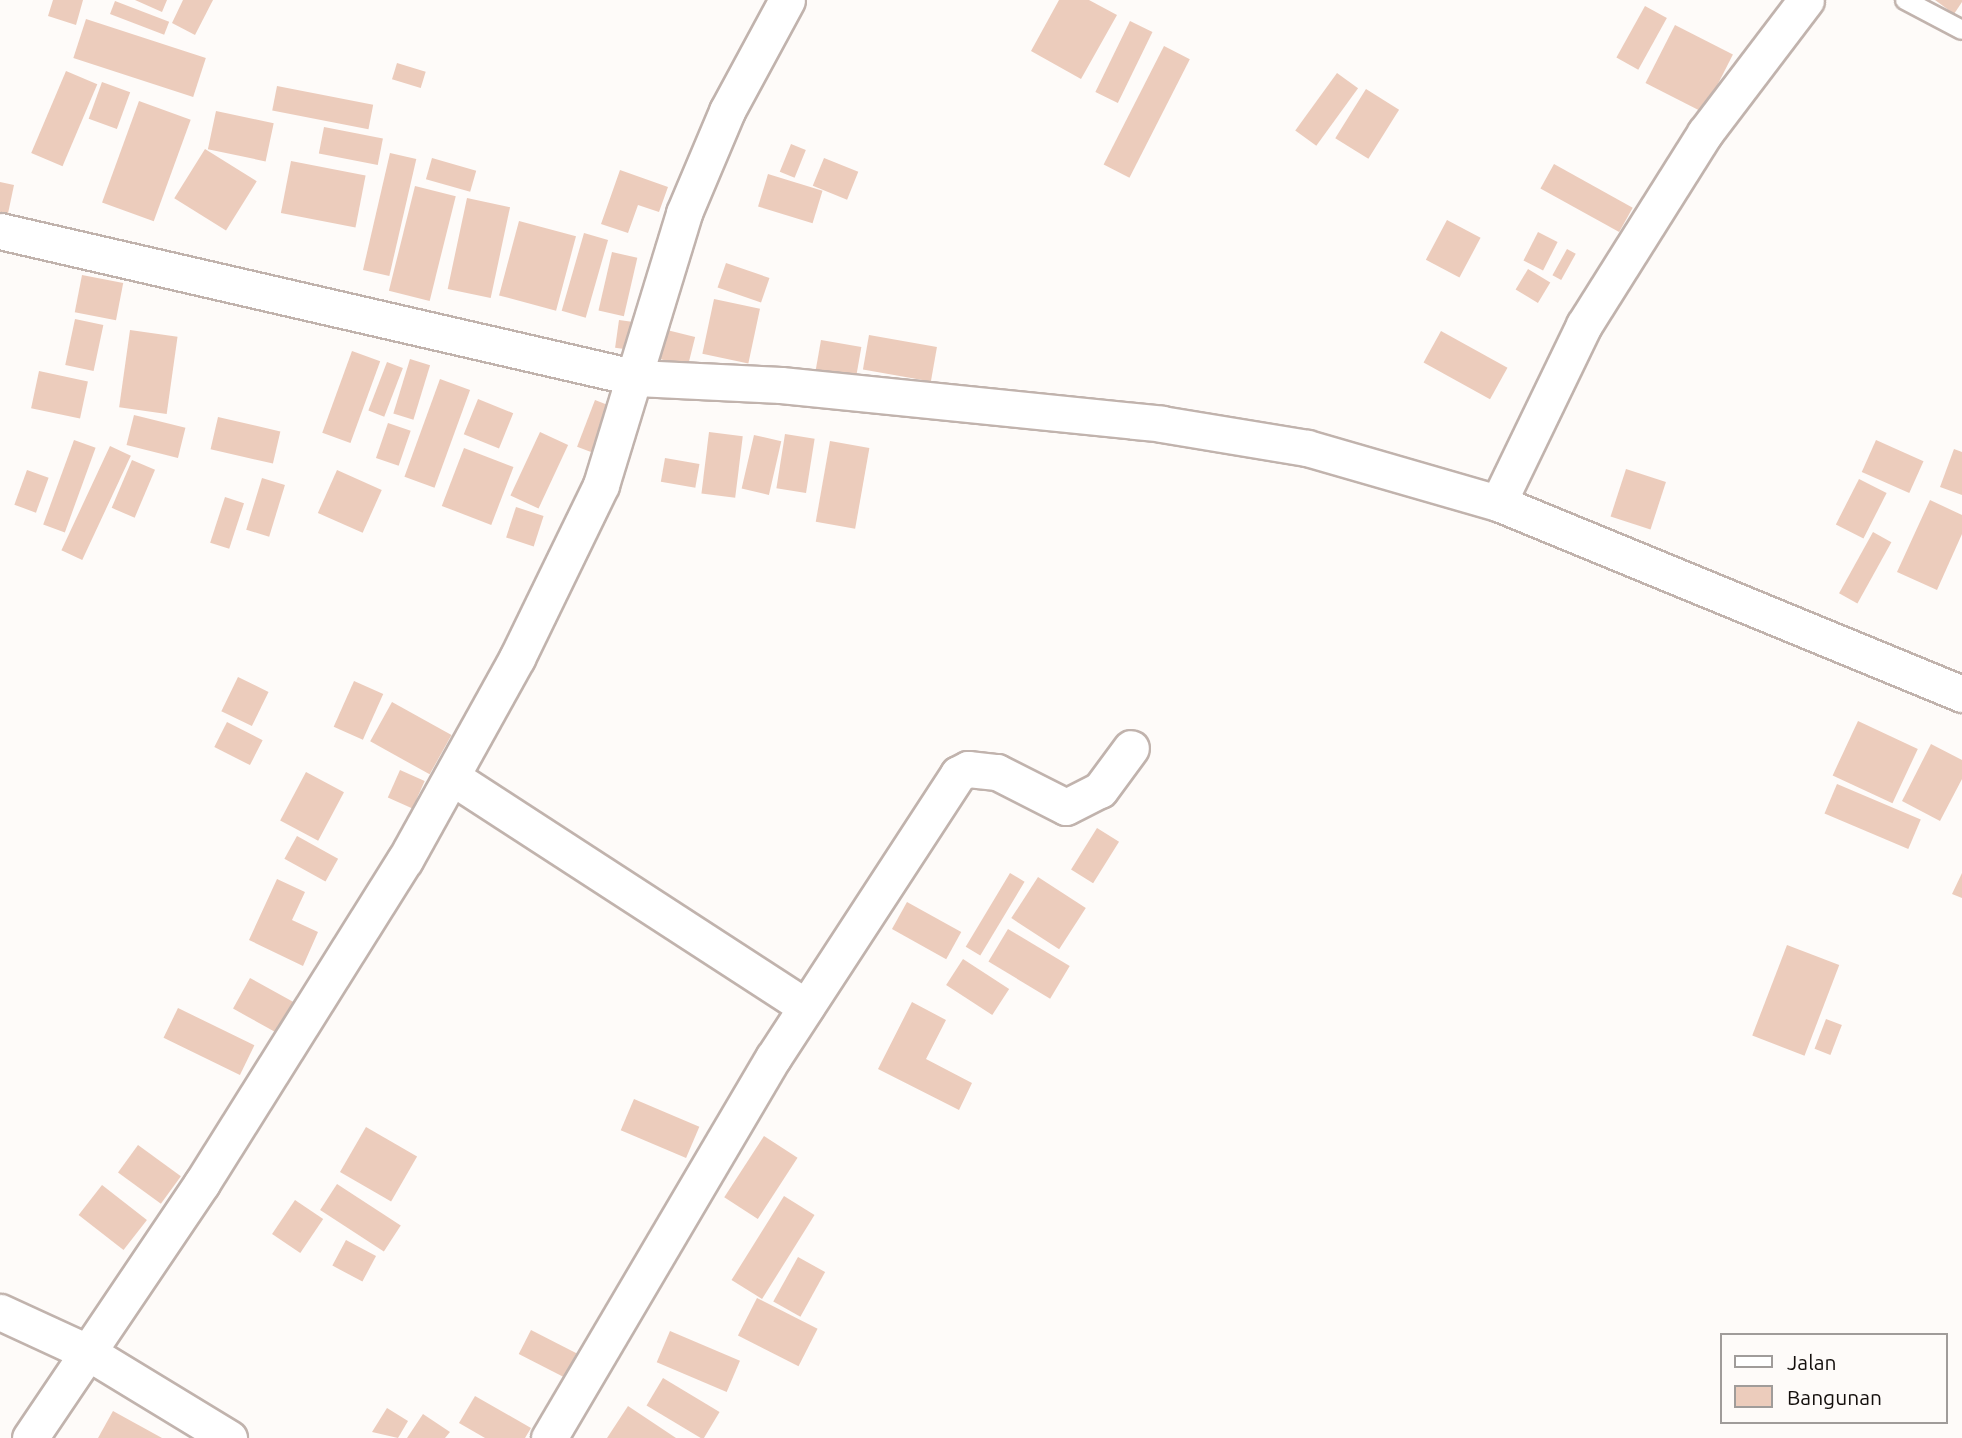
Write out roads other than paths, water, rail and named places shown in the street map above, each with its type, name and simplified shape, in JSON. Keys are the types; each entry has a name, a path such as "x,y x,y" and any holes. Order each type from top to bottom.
{"street":[{"path":"30,1438 89,1353 398,872 452,777 578,538 637,378 684,213 727,111 787,0"},
{"path":"1498,503 1584,325 1705,133 1806,0"},
{"path":"0,231 637,378 781,386 1161,424 1307,447 1498,503 1962,694"},
{"path":"549,1438 806,1007 958,774 968,769 997,772 1066,807 1100,790 1131,748"},
{"path":"452,777 806,1007"},
{"path":"0,1311 89,1353 229,1438"}],"lane":[{"path":"1905,0 1962,30"}]}
